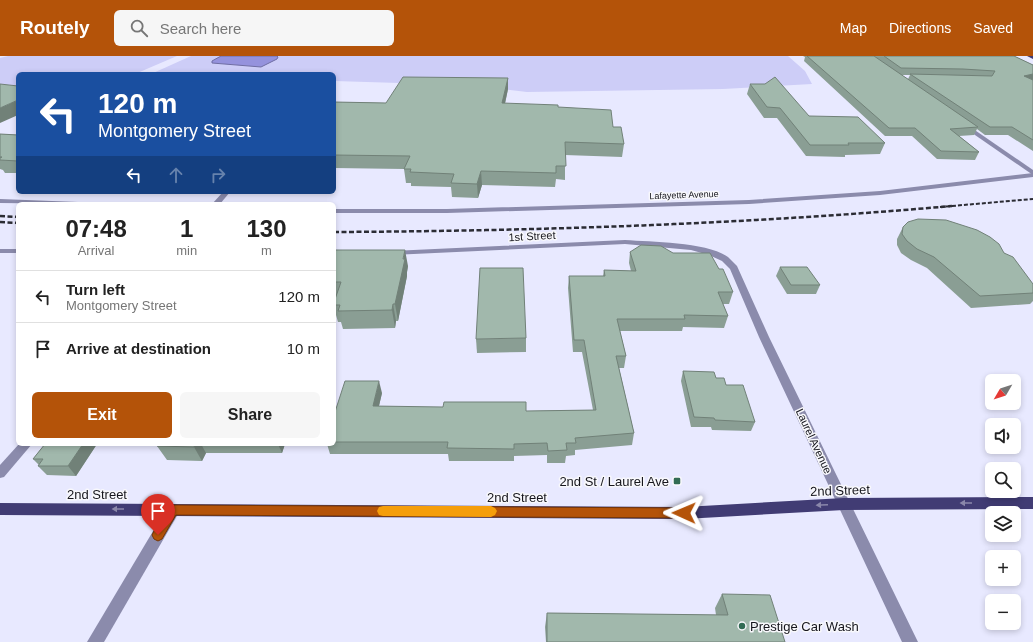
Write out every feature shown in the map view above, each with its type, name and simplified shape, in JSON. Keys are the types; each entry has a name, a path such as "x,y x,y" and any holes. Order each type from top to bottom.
{"main road":[{"path":"1029,56 1033,58"},
{"name":"2nd Street","path":"0,509 684,513 844,504 1033,503"}],"street":[{"path":"961,123 1033,174"},
{"name":"Lafayette Avenue","path":"336,211 448,211 749,202 880,193 1033,174"},
{"path":"218,202 225,194"},
{"path":"0,201 26,202"},
{"name":"1st Street","path":"380,253 624,242 701,250 712,253 728,262"},
{"path":"0,251 16,251"},
{"name":"Laurel Avenue","path":"728,262 734,268 754,315 910,642"},
{"path":"0,473 24,446"},
{"path":"95,642 173,510"}],"shaded area":[{"path":"8,56 177,56 140,72 16,72 16,88 0,86 0,58"},
{"path":"191,56 788,56 805,71 812,84 723,89 527,92 465,85 336,81 336,72 155,72"},
{"path":"221,56 278,57 277,59 261,67 212,63 212,61"}],"building":[{"path":"807,56 874,56 978,127 950,129 979,152 941,151 915,128 889,128"},
{"path":"884,56 1014,56 1033,65 1033,74 1024,76 1033,80 1033,140 1012,127 990,127 910,74 992,76 995,71 901,68"},
{"path":"403,77 508,78 502,103 558,105 558,107 611,110 613,127 621,127 624,144 565,142 566,166 556,166 556,173 481,171 477,184 451,183 454,174 410,172 411,169 404,169 410,156 336,155 336,102 386,103"},
{"path":"775,77 809,116 858,117 885,143 810,145 780,108 767,107 750,84 765,84"},
{"path":"0,84 16,86 16,101 0,108"},
{"path":"0,134 16,135 16,161 0,160 2,157 0,157"},
{"path":"918,219 946,220 977,230 990,237 999,244 1004,253 1013,257 1033,284 1033,293 980,296 934,257 917,249 907,241 902,234 903,227 908,222"},
{"path":"641,245 661,246 673,253 710,253 719,269 723,269 733,292 718,292 728,316 684,315 685,319 617,319 626,356 616,356 634,433 575,438 576,443 566,443 567,450 548,451 547,443 514,444 514,449 447,448 448,442 336,442 336,409 345,381 379,381 373,406 443,407 444,402 526,402 526,411 596,410 584,340 574,340 569,276 605,276 604,270 636,271 630,252"},
{"path":"336,250 405,250 403,259 405,259 395,304 393,304 392,310 338,311 340,305 336,305 336,296 341,282 336,282"},
{"path":"780,267 807,267 820,285 791,285"},
{"path":"480,268 523,268 526,338 476,339"},
{"path":"683,371 714,372 716,378 724,378 726,385 743,385 755,422 715,420 714,418 694,417"},
{"path":"43,446 82,446 68,466 38,466 43,459 33,459"},
{"path":"157,446 194,446 194,447"},
{"path":"722,594 770,595 785,642 547,642 547,613 728,615"}],"railway":[{"path":"948,206 1033,199"},
{"path":"336,232 489,230 721,222 798,218 948,206"},
{"path":"940,207 948,206"},
{"path":"0,216 16,217"},
{"path":"0,222 16,223"}],"slow traffic":[{"path":"383,511 491,511"}],"place":[{"name":"2nd St / Laurel Ave","path":"677,481"},
{"name":"Prestige Car Wash","path":"742,626"}],"route":[{"path":"158,535 173,510 684,513"}]}
